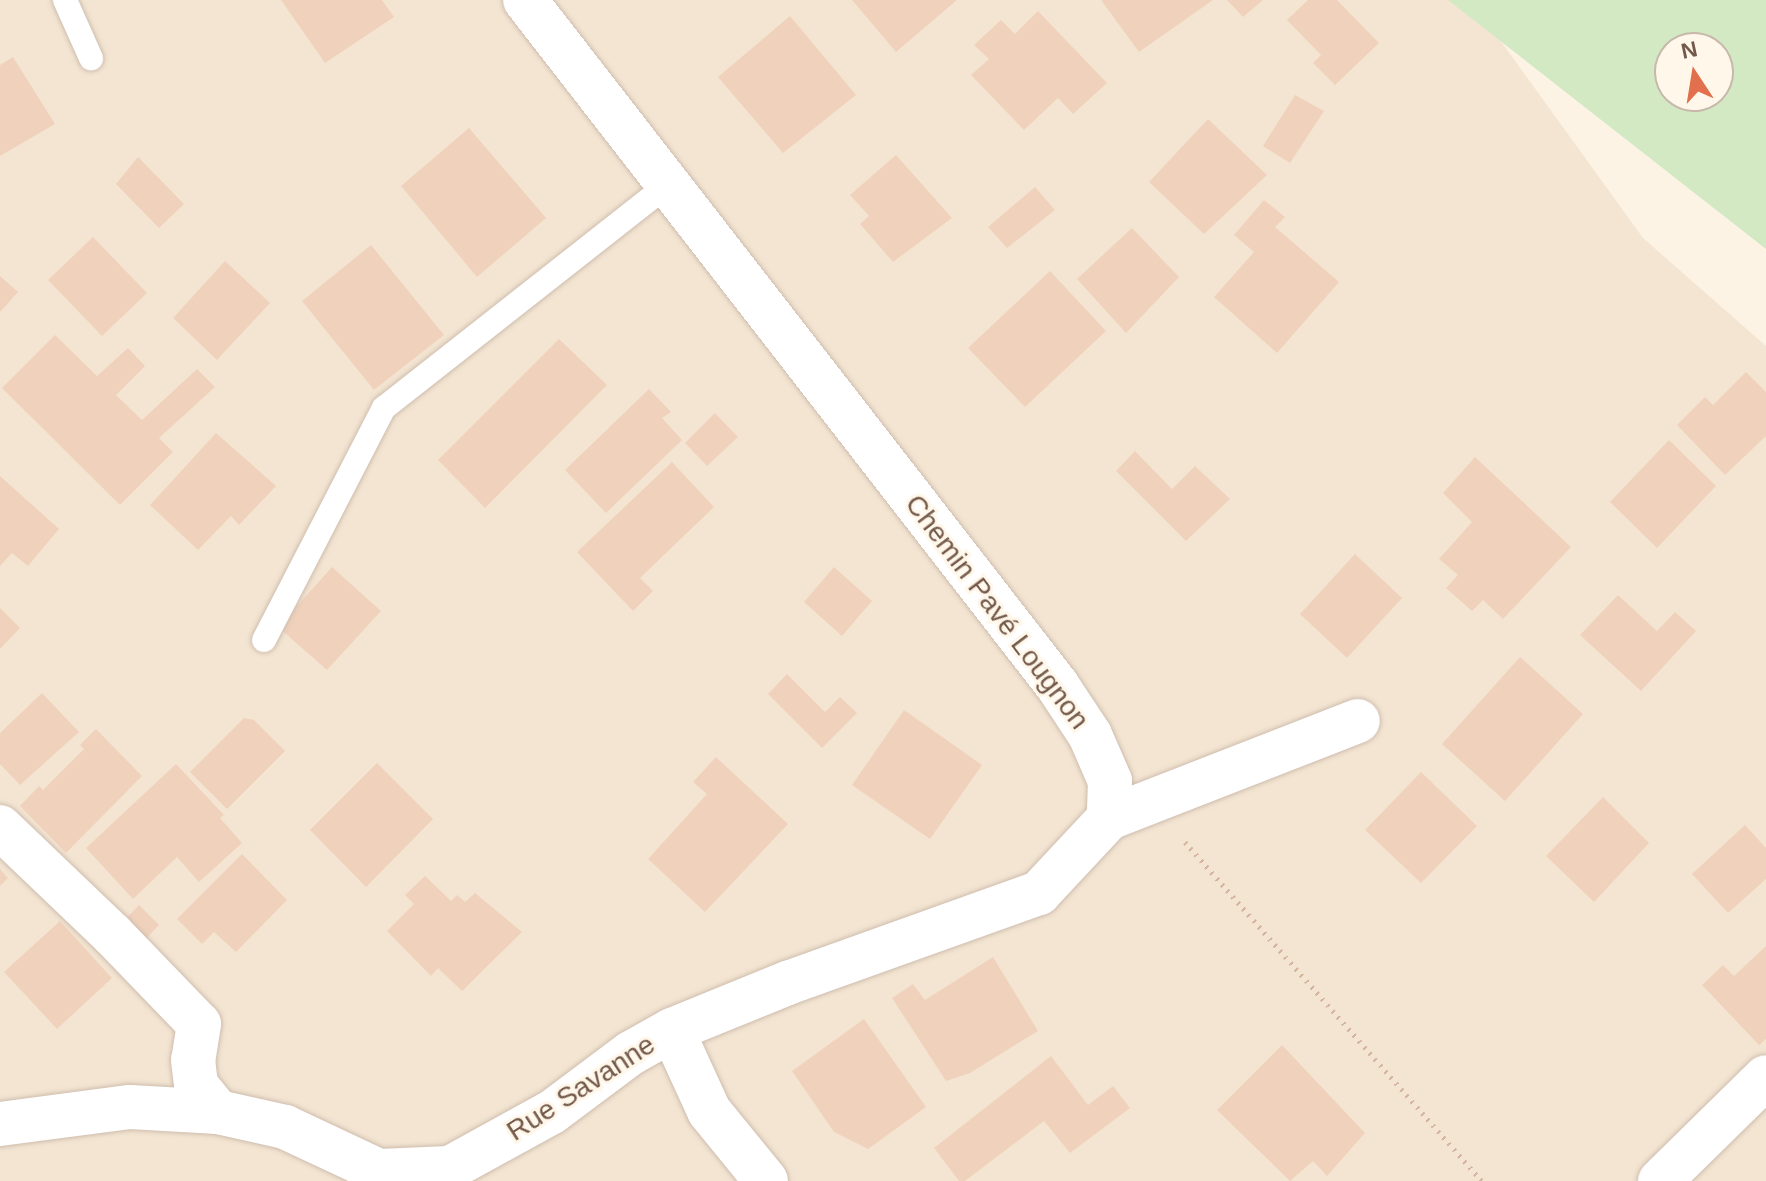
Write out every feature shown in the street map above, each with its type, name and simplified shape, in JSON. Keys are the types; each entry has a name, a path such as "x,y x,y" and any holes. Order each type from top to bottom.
{"street":[{"name":"Chemin Pavé Lougnon","path":"525,0 1057,685 1090,735 1110,781 1109,818"},
{"path":"766,1181 709,1111 672,1030 790,982 1039,893 1109,818 1358,721"},
{"path":"0,827 112,934 199,1024 193,1060 196,1085 218,1112"},
{"name":"Rue Savanne","path":"0,1124 130,1107 218,1112 285,1127 379,1171 450,1168 552,1112 631,1053 672,1030"},
{"path":"1660,1181 1766,1077"}],"lane":[{"path":"65,0 91,58"},
{"path":"264,640 384,408 667,185"}],"path":[{"path":"1154,801 1172,827 1482,1181"}],"shaded area":[{"path":"0,0 1471,0 1643,238 1766,346 1766,1181 0,1181"}],"green space":[{"path":"1448,0 1766,0 1766,249"}],"building":[{"path":"281,0 382,0 394,17 325,63"},
{"path":"852,0 957,0 896,52"},
{"path":"1101,0 1213,0 1139,52"},
{"path":"1227,0 1263,0 1243,17"},
{"path":"1308,0 1337,0 1379,43 1335,85 1313,63 1321,55 1287,20"},
{"path":"1038,11 1107,83 1073,114 1058,98 1024,130 971,75 989,59 974,45 1001,20 1015,34"},
{"path":"790,16 856,95 783,153 718,77"},
{"path":"13,57 55,124 0,156 0,65"},
{"path":"1295,95 1324,111 1290,163 1263,146"},
{"path":"1208,119 1267,175 1204,234 1149,182"},
{"path":"469,128 546,218 477,277 401,186"},
{"path":"896,155 952,218 893,262 860,224 869,216 850,195"},
{"path":"138,157 184,204 159,228 116,184"},
{"path":"1035,187 1055,210 1007,248 988,227"},
{"path":"1264,200 1285,217 1275,227 1339,282 1277,353 1214,297 1254,252 1234,235"},
{"path":"1132,228 1179,277 1126,333 1077,279"},
{"path":"93,237 147,293 102,336 48,280"},
{"path":"371,245 444,335 374,390 302,301"},
{"path":"225,261 270,303 217,360 173,318"},
{"path":"1050,271 1106,331 1025,407 968,348"},
{"path":"0,276 18,292 0,312"},
{"path":"55,335 97,376 128,348 145,366 116,395 142,420 197,369 215,387 159,438 173,452 120,505 2,388"},
{"path":"559,339 607,385 485,508 438,460"},
{"path":"1746,372 1766,392 1766,436 1725,475 1677,425 1705,397 1713,405"},
{"path":"649,389 671,412 662,418 682,440 606,513 565,470"},
{"path":"715,413 738,437 707,466 685,443"},
{"path":"216,433 276,486 239,525 231,516 198,550 150,505"},
{"path":"1669,440 1716,486 1657,548 1610,502"},
{"path":"1135,451 1172,489 1195,466 1230,499 1186,541 1116,471"},
{"path":"1475,457 1571,547 1503,619 1483,600 1472,611 1446,588 1458,575 1439,559 1472,522 1443,493"},
{"path":"672,462 714,507 640,578 653,591 633,611 577,552"},
{"path":"0,476 59,529 28,566 12,553 0,566"},
{"path":"1355,554 1402,598 1347,658 1300,614"},
{"path":"332,567 381,611 327,670 278,627"},
{"path":"834,567 872,601 842,636 804,602"},
{"path":"1618,595 1657,631 1675,612 1696,631 1641,691 1580,635"},
{"path":"0,608 20,628 0,649"},
{"path":"1520,657 1583,714 1505,801 1442,744"},
{"path":"787,674 825,712 840,697 857,713 822,748 768,694"},
{"path":"42,693 79,732 20,785 0,764 0,733"},
{"path":"904,710 982,765 930,839 852,785"},
{"path":"244,718 254,720 285,751 227,809 190,772"},
{"path":"96,729 142,776 66,853 20,806 39,786 43,790 84,749 80,745"},
{"path":"716,757 788,824 705,912 648,859 707,794 693,782"},
{"path":"377,763 433,819 366,887 310,830"},
{"path":"176,764 224,815 220,818 242,843 199,882 177,857 133,899 86,848"},
{"path":"1421,772 1477,826 1421,883 1365,830"},
{"path":"1603,797 1649,843 1594,902 1546,856"},
{"path":"1745,825 1766,848 1766,879 1728,913 1692,874"},
{"path":"242,854 287,900 236,952 214,932 202,944 177,919"},
{"path":"0,869 8,878 0,886"},
{"path":"425,876 451,901 457,895 465,902 475,893 522,932 462,991 438,968 431,976 387,931 414,904 405,895"},
{"path":"139,905 159,925 138,947 118,927"},
{"path":"60,921 112,978 57,1029 4,972"},
{"path":"1766,946 1766,1039 1759,1045 1702,985 1723,965 1734,976"},
{"path":"993,957 1038,1031 970,1073 946,1081 892,998 913,984 925,1000"},
{"path":"864,1019 926,1107 868,1149 834,1132 792,1071"},
{"path":"1282,1045 1365,1133 1327,1176 1313,1161 1290,1181 1217,1110"},
{"path":"1051,1056 1088,1105 1113,1086 1130,1108 1070,1153 1044,1121 965,1181 959,1181 934,1148"}]}
